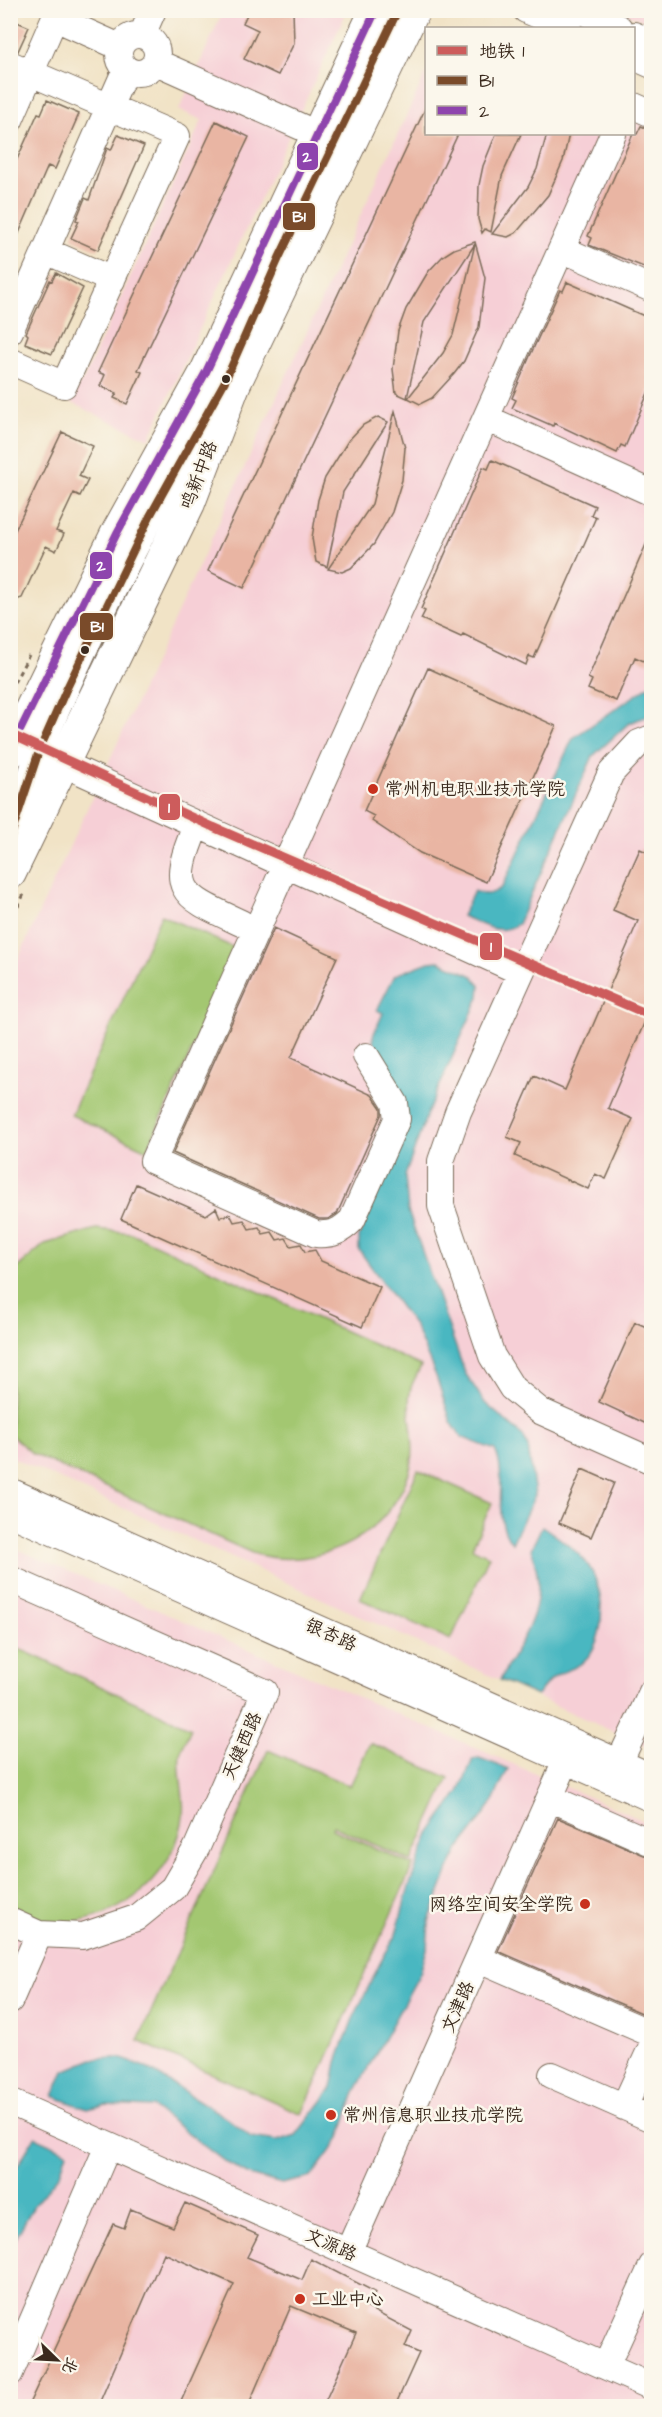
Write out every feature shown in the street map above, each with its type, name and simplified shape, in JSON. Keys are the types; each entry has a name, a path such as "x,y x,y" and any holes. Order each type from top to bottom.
{"main road":[{"name":"鸣新中路","path":"10,873 27,752 117,533 206,372 376,10"},
{"name":"鸣新中路","path":"27,752 189,503 234,385 414,10"}],"street":[{"path":"10,331 110,107 130,50 153,10"},
{"path":"10,797 27,752 140,514 213,377 388,10"},
{"path":"10,840 27,752 150,516 225,381 279,258 398,10"},
{"path":"526,10 566,27"},
{"path":"579,10 617,27"},
{"path":"10,120 21,68 57,14 130,50"},
{"path":"635,36 651,43"},
{"path":"130,50 134,73 146,71 156,62 318,134"},
{"path":"635,58 651,65"},
{"path":"10,361 64,385 177,136 21,68"},
{"path":"635,107 651,114"},
{"path":"366,1056 395,1103 397,1119 352,1220 342,1230 330,1235 316,1234 153,1161 613,135"},
{"path":"562,249 651,289"},
{"path":"46,251 112,280"},
{"path":"486,418 651,493"},
{"path":"651,738 639,743 611,773 454,1122 441,1161 441,1206 492,1356 512,1388 540,1411 651,1461"},
{"path":"27,752 521,972"},
{"path":"196,826 182,858 181,876 185,891 198,903 241,923"},
{"name":"银杏路","path":"10,1491 651,1777"},
{"name":"银杏路","path":"10,1513 651,1799"},
{"name":"天健西路","path":"10,1579 265,1692 197,1847 173,1888 136,1918 83,1936 39,1934 10,1921"},
{"path":"619,1763 651,1692"},
{"name":"文津路","path":"348,2252 566,1761"},
{"path":"550,1798 651,1843"},
{"path":"10,2000 39,1934"},
{"path":"479,1959 651,2034"},
{"path":"624,2107 651,2046"},
{"path":"552,2075 651,2119"},
{"name":"文源路","path":"10,2102 651,2387"},
{"path":"10,2373 108,2146"},
{"path":"606,2366 651,2266"}],"shaded area":[{"path":"223,11 347,11 149,439 65,400 83,380 202,120 179,110"},
{"path":"620,11 651,11 651,24"},
{"name":"常州机电职业技术学院","path":"425,75 425,135 635,135 635,96 651,104 651,1749 11,1457 11,974"},
{"name":"常州信息职业技术学院","path":"10,1546 651,1824 651,2406 11,2406"}],"green space":[{"path":"161,915 237,949 147,1150 71,1115"},
{"path":"96,1229 131,1233 421,1366 412,1385 409,1400 413,1443 412,1461 404,1486 390,1509 373,1527 352,1542 329,1552 304,1558 278,1558 252,1553 33,1454 11,1435 11,1273 45,1244"},
{"path":"418,1470 492,1503 472,1548 489,1556 451,1640 360,1599"},
{"path":"11,1645 191,1728 180,1754 182,1823 176,1844 166,1863 153,1881 118,1908 77,1922 55,1923 38,1920 11,1910"},
{"path":"370,1743 449,1778 411,1861 333,1826 332,1829 413,1865 302,2114 138,2041 268,1750 350,1786"}],"water":[{"path":"651,686 651,714 628,724 593,756 518,924 504,929 490,928 462,916 474,891 488,894 502,887 573,738"},
{"path":"439,961 473,976 480,985 479,997 427,1114 405,1176 408,1211 465,1373 485,1403 523,1436 528,1447 535,1495 512,1543 502,1521 499,1462 495,1450 461,1437 451,1422 436,1376 415,1327 359,1250 359,1237 398,1136 374,1049 373,1036 383,1013 377,1010 395,975 429,962"},
{"path":"542,1526 570,1546 585,1561 597,1584 601,1612 597,1639 592,1651 581,1664 552,1678 537,1696 500,1680 526,1632 537,1602 538,1586 531,1549"},
{"path":"479,1758 508,1769 491,1805 459,1849 449,1869 429,1921 427,1949 420,1973 355,2092 340,2138 311,2177 282,2184 249,2175 224,2161 153,2107 105,2105 87,2109 53,2096 64,2071 93,2059 119,2058 145,2067 227,2118 251,2137 277,2141 296,2135 332,2088 337,2062 352,2021 383,1957 395,1938 409,1886 429,1834 459,1792 473,1759"},
{"path":"35,2137 67,2152 60,2174 34,2205 11,2247 11,2176"}],"building":[{"path":"249,10 293,10 294,43 278,75 244,59 258,30 243,23"},
{"path":"10,19 29,27 18,51 10,49"},
{"path":"47,100 79,114 55,169 48,166 10,254 10,164 14,166 38,113 41,114"},
{"path":"425,109 425,135 458,135 244,588 208,571"},
{"path":"216,121 249,137 138,370 142,372 127,404 114,398 117,393 100,386 105,375 98,372"},
{"path":"641,126 651,130 651,270 589,245 592,238 588,236 633,135 637,134"},
{"path":"118,135 144,146 98,250 71,238 79,221 76,220 85,198 89,200 107,148 111,150"},
{"path":"496,135 521,135 502,176 491,232 485,229 482,233 478,219 479,185 483,166"},
{"path":"547,135 569,135 563,161 548,195 516,233 508,237 492,234 528,187 537,169"},
{"path":"475,242 485,278 479,327 464,361 432,398 420,404 408,398 443,353 453,335 475,244 424,322 407,398 396,393 393,369 398,331 406,309 428,272 443,256 454,249"},
{"path":"56,273 83,288 52,354 25,343 28,335 26,333 50,280 52,281"},
{"path":"567,282 651,319 651,386 625,447 621,445 617,453 554,423 553,426 512,408 516,400 512,398 530,356 560,290 563,291"},
{"path":"395,411 405,448 402,480 392,512 374,544 351,568 342,572 328,569 372,504"},
{"path":"378,417 388,422 343,492 327,567 316,562 312,538 318,500 325,478 348,441 363,425"},
{"path":"62,432 93,446 79,476 88,480 80,496 74,493 56,531 64,534 56,551 46,546 22,598 10,602 10,541"},
{"path":"492,460 595,506 591,515 596,517 534,658 529,656 526,665 463,634 461,637 421,619 425,611 421,609 483,467 488,469"},
{"path":"651,533 651,654 648,663 635,657 616,701 588,689 592,680 588,678"},
{"path":"428,668 556,726 486,882 420,853 372,821 374,816 364,811"},
{"path":"640,849 651,854 651,1007 608,1108 633,1119 606,1179 595,1174 588,1189 515,1156 521,1143 507,1137 534,1076 565,1090 638,921 613,910"},
{"path":"274,928 337,957 291,1058 372,1095 381,1108 381,1115 337,1214 328,1219 319,1219 173,1153"},
{"path":"136,1184 206,1215 216,1208 220,1217 230,1214 234,1222 244,1220 249,1229 259,1227 263,1234 272,1232 277,1240 286,1238 291,1246 301,1244 305,1252 315,1250 321,1261 380,1287 362,1327 121,1219"},
{"path":"635,1322 651,1329 651,1426 599,1402"},
{"path":"582,1469 614,1483 591,1537 559,1523"},
{"name":"网络空间安全学院","path":"558,1818 651,1858 651,2017 498,1951"},
{"name":"工业中心","path":"185,2203 258,2235 247,2257 302,2280 311,2259 375,2292 368,2308 412,2331 405,2347 419,2353 395,2406 323,2406 356,2333 291,2306 248,2406 179,2406 234,2284 164,2253 98,2406 28,2406 113,2224 124,2228 131,2209 173,2227"}],"metro line":[{"name":"1","path":"10,734 213,827 652,1016"}],"transit line":[{"name":"2","path":"10,751 117,533 206,372 376,10"},
{"name":"B1","path":"10,838 39,751 66,690 150,516 225,381 279,258 398,10"}],"place":[{"name":"常州机电职业技术学院","path":"373,789"},
{"name":"网络空间安全学院","path":"585,1904"},
{"name":"常州信息职业技术学院","path":"331,2115"},
{"name":"工业中心","path":"300,2299"}]}
